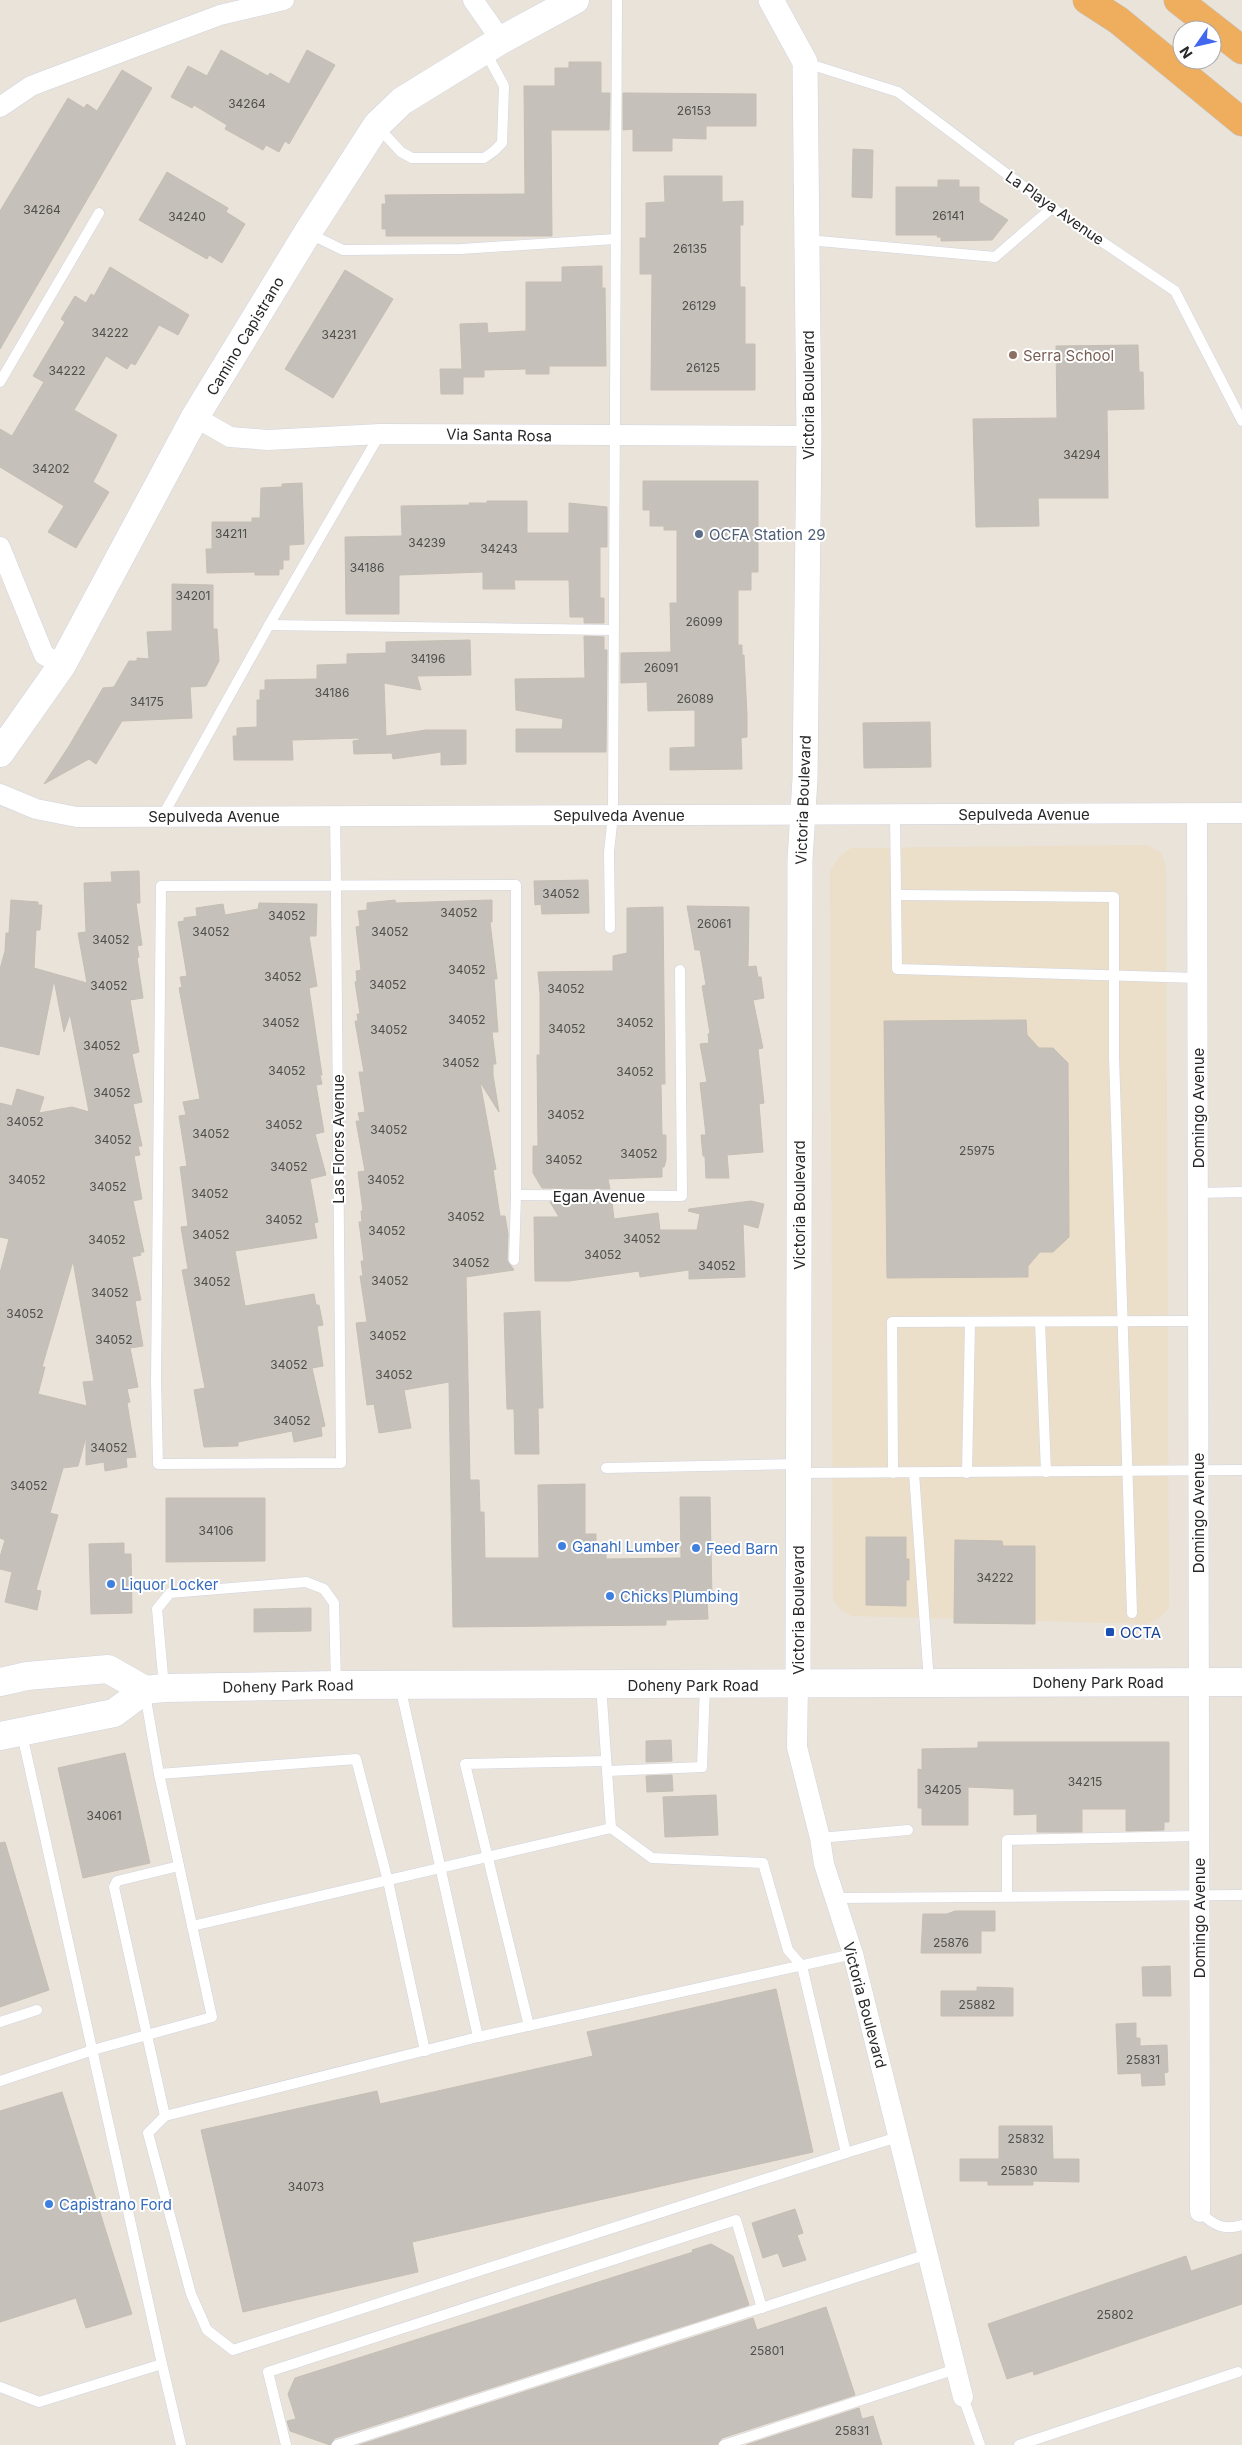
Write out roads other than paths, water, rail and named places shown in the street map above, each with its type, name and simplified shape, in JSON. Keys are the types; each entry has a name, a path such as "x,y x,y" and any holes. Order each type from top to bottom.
{"highway":[{"path":"1086,0 1118,20 1242,122"},
{"path":"1178,0 1242,50"}],"main road":[{"name":"Camino Capistrano","path":"0,753 62,665 195,417 308,232 377,126 402,101 493,45 575,0"},
{"path":"0,1682 27,1676 108,1669 154,1689"},
{"name":"Doheny Park Road","path":"154,1689 336,1685 1242,1682"},
{"path":"10,1733 114,1713 154,1689"}],"street":[{"path":"0,107 31,86 62,74 220,15 284,0"},
{"path":"473,0 493,45"},
{"name":"Victoria Boulevard","path":"771,0 804,62 807,240 809,436 803,814 800,860 797,1747 820,1838 824,1864 853,1954 963,2396"},
{"name":"Via Santa Rosa","path":"195,417 230,438 268,440 380,434 809,436"},
{"path":"0,547 44,655 62,665"},
{"name":"Sepulveda Avenue","path":"0,794 36,809 77,817 1242,814"},
{"name":"Domingo Avenue","path":"1197,814 1200,2212"}],"lane":[{"path":"610,928 608,852 613,816 617,0"},
{"path":"377,126 401,152 412,158 484,158 502,143 504,86 493,45"},
{"name":"La Playa Avenue","path":"804,62 898,92 1052,208 1176,291 1242,421"},
{"path":"807,240 995,257 1052,208"},
{"path":"0,382 99,213"},
{"path":"308,232 342,250 461,249 615,239"},
{"path":"162,817 269,625 380,434"},
{"path":"269,625 613,630"},
{"path":"895,815 898,895 897,969 1198,978"},
{"name":"Las Flores Avenue","path":"335,816 336,885 341,1463 158,1464 156,1380 161,886 336,885"},
{"path":"336,885 516,885 516,1195 514,1260"},
{"path":"898,895 1114,897 1121,1322 1132,1613"},
{"name":"Egan Avenue","path":"516,1195 682,1196 680,970"},
{"path":"1198,1193 1242,1192"},
{"path":"893,1473 892,1322 1198,1321"},
{"path":"967,1473 970,1322"},
{"path":"1040,1322 1046,1472"},
{"path":"606,1468 798,1468 893,1473 1198,1472 1242,1470"},
{"path":"914,1473 929,1684"},
{"path":"0,2081 93,2050 212,2017 160,1774 154,1689 158,1609 170,1593 306,1582 324,1589 334,1603 336,1685"},
{"path":"601,1685 611,1828"},
{"path":"529,2026 465,1764 702,1767 705,1685"},
{"path":"400,1686 439,1869 478,2037"},
{"path":"10,1733 93,2050 181,2445"},
{"path":"160,1774 356,1758 388,1881 425,2051"},
{"path":"192,1926 611,1828 652,1858 763,1863 788,1950 802,1966 846,2153"},
{"path":"820,1838 908,1830"},
{"path":"1007,1896 1006,1840 1199,1836"},
{"path":"165,2116 114,1888 117,1882 179,1866"},
{"path":"835,1898 1242,1894"},
{"path":"853,1954 478,2037 165,2116 148,2133 191,2294 207,2330 233,2350 898,2137"},
{"path":"0,2022 38,2010"},
{"path":"1200,2212 1211,2223 1221,2228 1242,2225"},
{"path":"286,2445 268,2372 736,2220 762,2308"},
{"path":"337,2445 928,2254"},
{"path":"0,2387 39,2402 162,2364"},
{"path":"724,2445 956,2369"},
{"path":"1019,2445 1238,2372"},
{"path":"963,2396 980,2445"}],"place":[{"name":"Serra School","path":"1013,355"},
{"name":"OCFA Station 29","path":"699,534"},
{"name":"Ganahl Lumber","path":"562,1546"},
{"name":"Feed Barn","path":"696,1548"},
{"name":"Liquor Locker","path":"111,1584"},
{"name":"Chicks Plumbing","path":"610,1596"},
{"name":"OCTA","path":"1110,1632"},
{"name":"Capistrano Ford","path":"49,2204"}]}
